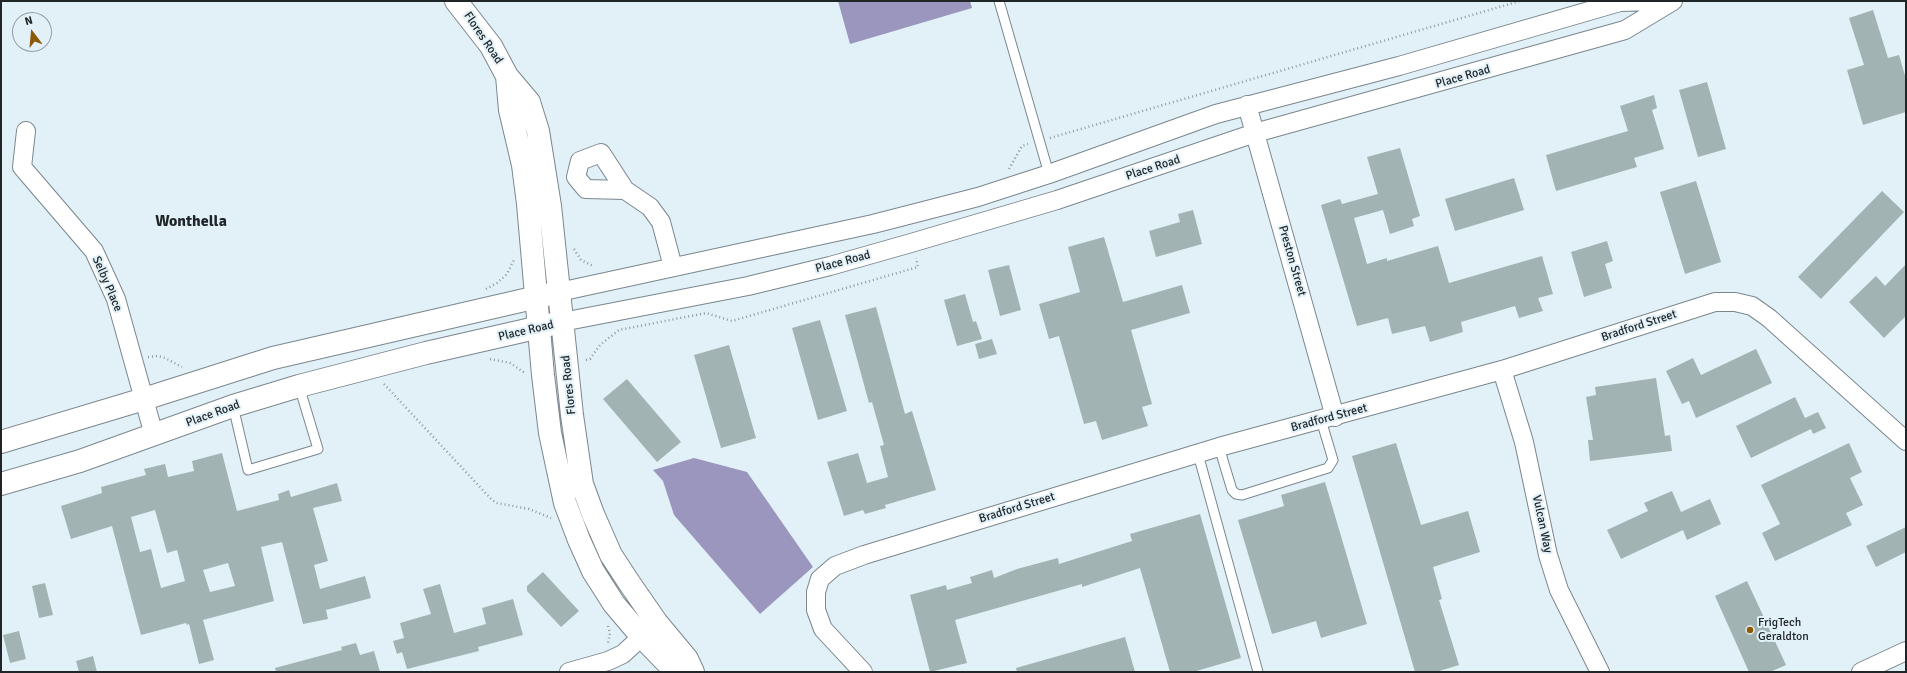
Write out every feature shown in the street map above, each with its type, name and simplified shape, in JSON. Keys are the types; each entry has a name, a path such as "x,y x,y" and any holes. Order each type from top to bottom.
{"main road":[{"name":"Flores Road","path":"456,1 491,46 507,76 529,102 538,131 546,176 572,415 582,484 611,555 649,630 676,672"},
{"name":"Flores Road","path":"507,76 510,110 523,165 539,328 542,376 550,433 565,503 593,571 614,604 687,659 693,672"},
{"path":"1,442 273,358 559,292"},
{"name":"Place Road","path":"1,484 80,461 233,406 299,386 426,353 562,322"}],"street":[{"path":"559,292 873,224 978,197 1049,174 1216,114 1399,66 1620,2 1653,1"},
{"name":"Place Road","path":"562,322 748,286 830,266 1057,200 1256,134 1484,71 1625,30 1673,1"},
{"name":"Preston Street","path":"1247,106 1256,134 1328,418"},
{"name":"Selby Place","path":"26,131 22,167 94,251 116,299 154,435"},
{"path":"626,190 650,207 661,222 673,267"},
{"name":"Bradford Street","path":"863,672 823,629 816,610 816,592 820,579 835,566 864,555 1219,447 1502,370 1715,302 1735,302 1752,306 1775,323 1906,441"},
{"name":"Vulcan Way","path":"1502,370 1524,442 1548,554 1557,583 1600,672"},
{"path":"569,672 608,661 623,654 649,630"},
{"path":"1861,672 1906,651"}],"lane":[{"path":"999,1 1049,174"},
{"path":"233,406 248,470 318,449 299,386"},
{"path":"1219,447 1232,490 1236,494 1242,495 1328,468 1333,460 1328,418"},
{"path":"1198,454 1258,672"}],"path":[{"path":"1006,175 1022,146 1520,1"},
{"path":"572,247 581,260 592,266 599,266"},
{"path":"586,360 590,359 600,345 619,330 706,313 732,321 918,267 916,258"},
{"path":"484,290 507,274 514,259"},
{"path":"497,359 510,363 524,372"},
{"path":"381,380 492,500 497,504 529,509 551,518"}],"shaded area":[{"path":"838,1 970,1 972,8 850,44"},
{"path":"694,458 747,472 813,567 760,614 674,515 663,481 653,470"}],"building":[{"path":"1873,10 1888,58 1899,55 1906,79 1906,112 1863,125 1847,70 1864,65 1849,18"},
{"path":"1707,82 1726,149 1698,157 1679,90"},
{"path":"1654,95 1657,108 1652,110 1664,149 1634,158 1637,167 1556,191 1546,155 1628,131 1620,106"},
{"path":"1400,148 1420,216 1412,219 1414,226 1390,234 1383,210 1354,218 1367,264 1387,258 1387,261 1438,246 1449,283 1542,256 1553,294 1538,298 1543,311 1519,318 1515,306 1461,322 1463,332 1430,342 1425,326 1392,334 1388,318 1357,326 1321,205 1340,199 1342,204 1378,194 1367,157"},
{"path":"1514,178 1524,210 1455,231 1445,199"},
{"path":"1696,181 1721,262 1685,274 1660,192"},
{"path":"1882,191 1904,212 1821,299 1798,277"},
{"path":"1193,210 1202,244 1156,257 1149,231 1180,222 1178,214"},
{"path":"1104,237 1123,302 1182,285 1190,313 1131,330 1152,404 1142,407 1148,426 1102,440 1096,421 1084,424 1059,336 1049,339 1039,304 1080,292 1068,247"},
{"path":"1607,241 1613,261 1605,264 1612,288 1584,297 1571,252"},
{"path":"1906,264 1906,316 1884,338 1849,302 1876,276 1885,286"},
{"path":"1009,265 1021,310 1000,316 988,270"},
{"path":"965,294 973,322 976,321 982,339 957,346 944,300"},
{"path":"876,307 905,414 912,411 936,490 885,505 886,508 865,514 863,510 844,516 827,462 858,453 867,483 888,477 880,446 884,445 872,402 869,403 845,315"},
{"path":"820,320 847,411 818,420 792,328"},
{"path":"992,339 997,354 979,359 975,344"},
{"path":"729,345 756,438 721,448 694,355"},
{"path":"1756,349 1772,383 1696,418 1689,401 1682,404 1666,371 1693,358 1701,375"},
{"path":"1656,378 1665,436 1670,435 1672,451 1590,461 1588,440 1593,440 1586,397 1596,395 1595,387"},
{"path":"627,379 681,442 657,462 603,399"},
{"path":"1795,397 1805,418 1818,412 1826,428 1813,434 1811,429 1751,458 1736,426"},
{"path":"1396,443 1421,525 1468,511 1480,552 1433,567 1442,599 1439,600 1459,665 1436,672 1415,672 1352,456"},
{"path":"1849,443 1862,472 1850,478 1863,505 1846,513 1852,525 1775,561 1762,533 1780,524 1761,485"},
{"path":"222,453 237,511 279,500 278,494 289,490 291,497 337,483 342,501 313,508 328,561 314,565 320,589 365,576 371,598 326,610 328,619 303,624 282,542 261,547 274,601 203,620 214,660 199,664 189,624 187,625 186,623 141,635 112,526 71,539 61,506 102,493 101,487 146,475 144,469 165,464 168,477 194,471 192,461","holes":["155,510 167,553 177,550 185,581 161,588 151,549 140,552 131,517","228,563 235,586 210,592 203,570"]},
{"path":"1325,482 1367,624 1321,638 1316,621 1272,634 1238,520 1284,506 1281,495"},
{"path":"1672,491 1681,512 1710,499 1721,524 1687,540 1683,530 1621,559 1607,530 1648,511 1644,503"},
{"path":"1200,514 1241,658 1193,672 1170,672 1140,568 1082,587 1082,584 955,620 967,663 930,672 910,595 946,585 947,590 972,583 970,577 992,570 994,578 1017,569 1058,558 1059,564 1132,541 1130,534"},
{"path":"1906,527 1906,552 1876,567 1866,546"},
{"path":"543,572 579,611 561,627 527,591 527,586"},
{"name":"FrigTech Geraldton","path":"1747,581 1786,665 1770,672 1749,672 1715,596"},
{"path":"45,583 53,615 39,618 32,586"},
{"path":"440,584 454,633 486,624 482,608 513,599 523,635 478,647 479,651 407,669 402,652 397,654 393,641 404,638 400,623 431,614 423,589"},
{"path":"19,631 26,659 10,663 3,635"},
{"path":"1125,637 1135,672 1017,672 1016,668"},
{"path":"356,643 360,655 374,651 380,672 276,672 275,668 342,650 341,647"},
{"path":"93,656 97,672 79,672 76,661"}],"place":[{"name":"FrigTech Geraldton","path":"1750,630"}],"district":[{"name":"Wonthella","path":"191,222"}]}
